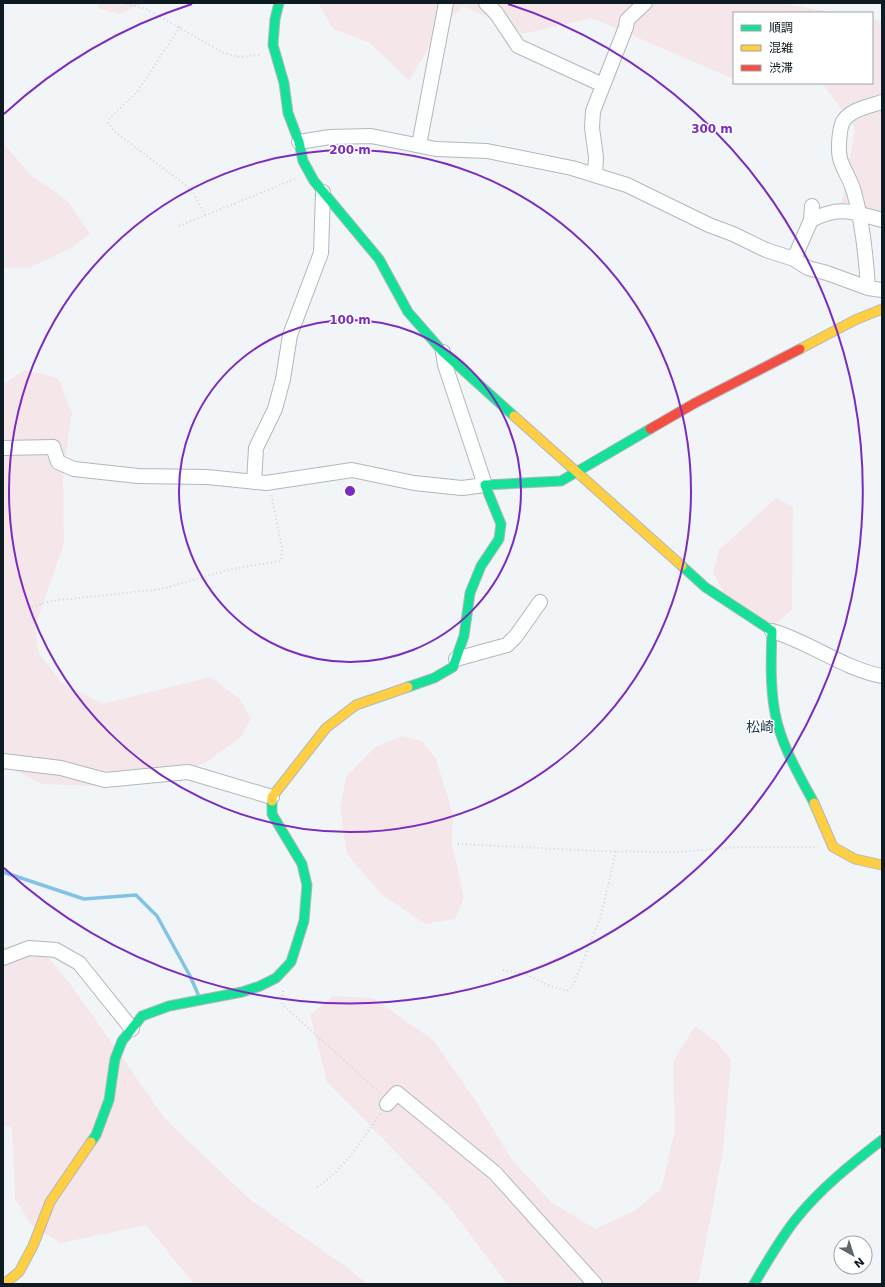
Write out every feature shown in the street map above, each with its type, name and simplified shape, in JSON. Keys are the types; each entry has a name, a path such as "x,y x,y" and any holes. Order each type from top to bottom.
{"street":[{"path":"279,3 275,19 273,39 284,83 288,113 299,142 303,161 309,173 323,192 379,260 408,312 443,352 705,587 772,631 792,637 836,660 882,676"},
{"path":"419,145 446,3"},
{"path":"486,3 496,13 518,46 603,85"},
{"path":"595,175 596,157 592,128 593,111 626,27 627,20 645,3"},
{"path":"868,288 866,246 850,177 840,159 839,134 843,120 850,114 882,102"},
{"path":"299,142 330,137 371,136 436,149 487,151 522,157 595,175 627,185 708,225 733,234 766,250 794,259 808,268 827,273 868,288 882,290"},
{"path":"254,482 256,448 275,409 283,379 290,335 321,253 323,192"},
{"path":"794,259 812,213 845,210 882,220"},
{"path":"3,448 54,447 58,462 74,469 138,476 207,478 268,483 352,470 414,484 462,488 512,482 545,483 561,481 695,404 855,320 882,309"},
{"path":"4,1284 19,1272 33,1246 50,1202 96,1135 110,1100 115,1059 122,1041 142,1016 169,1006 242,992 260,986 276,978 290,962 304,921 307,885 302,864 272,814 272,797 326,728 356,705 434,678 453,667 464,636 470,593 480,566 499,539 501,524 485,485 445,365 443,352"},
{"path":"456,659 507,645 516,636 540,602"},
{"path":"772,631 771,672 775,714 786,748 819,814 833,847 855,859 882,865"},
{"path":"3,762 61,768 105,780 188,772 272,797"},
{"path":"3,958 29,948 56,950 79,962 132,1029"},
{"path":"387,1104 397,1093 495,1173 595,1284"},
{"path":"754,1284 771,1255 804,1211 853,1162 882,1140"}],"path":[{"path":"123,3 146,9 224,53 238,57 276,54"},
{"path":"180,27 137,92 110,118 108,123 114,131 192,190 204,215"},
{"path":"179,226 309,173"},
{"path":"28,608 51,601 162,589 231,569 281,562 282,548 268,483"},
{"path":"458,844 616,852 678,852 740,848 833,847"},
{"path":"503,970 525,974 548,985 566,990 573,986 601,916 616,852"},
{"path":"285,968 282,1004 364,1077 381,1094 387,1104 345,1164 329,1179 316,1187"}],"shaded area":[{"path":"98,3 144,3 119,14 98,8"},
{"path":"318,3 780,3 831,12 733,12 733,79 592,18 523,34 463,6 439,30 409,81 370,43 333,29"},
{"path":"873,19 882,21 882,226 840,212 855,128 823,84 873,84"},
{"path":"3,143 31,175 68,201 90,234 73,247 29,268 3,268"},
{"path":"25,370 58,378 72,413 63,475 64,543 35,627 39,653 61,682 103,704 210,677 240,699 251,719 240,738 208,761 175,777 118,787 42,784 3,764 3,384"},
{"path":"776,498 793,507 792,610 769,629 734,614 713,572 719,550"},
{"path":"402,736 422,741 436,759 453,814 452,844 464,897 455,919 425,924 382,895 347,854 340,808 346,777 375,747"},
{"path":"36,942 71,985 166,1120 252,1201 345,1266 368,1284 194,1284 146,1225 61,1243 32,1226 15,1199 12,1128 3,1125 3,947"},
{"path":"333,996 373,998 433,1040 478,1104 512,1160 551,1202 595,1229 634,1211 661,1189 675,1130 673,1062 695,1026 717,1042 731,1060 723,1152 698,1284 507,1284 447,1204 327,1082 310,1015"}],"waterway":[{"path":"3,872 84,899 136,895 157,916 190,976 198,994"}],"traffic: fast":[{"path":"279,3 275,19 273,45 284,83 288,113 299,142 303,161 314,181 379,259 408,312 443,352 514,416"},
{"path":"408,687 434,678 453,667 464,636 470,593 481,566 499,539 501,524 485,485 561,481 650,429"},
{"path":"682,566 705,587 772,631 771,662 773,703 775,713 791,760 814,803"},
{"path":"91,1142 96,1135 109,1100 115,1059 122,1041 142,1016 169,1006 242,992 260,986 276,978 291,962 304,921 307,885 302,864 272,814 272,801"},
{"path":"754,1284 785,1234 805,1208 836,1177 882,1140"}],"traffic: slow":[{"path":"800,349 855,320 882,309"},
{"path":"514,416 682,566"},
{"path":"272,801 272,797 326,728 356,705 408,687"},
{"path":"814,803 833,847 855,859 882,865"},
{"path":"4,1284 19,1272 33,1246 50,1202 91,1142"}],"traffic: jam":[{"path":"650,429 695,403 800,349"}],"district":[{"name":"松崎","path":"760,727"}]}
